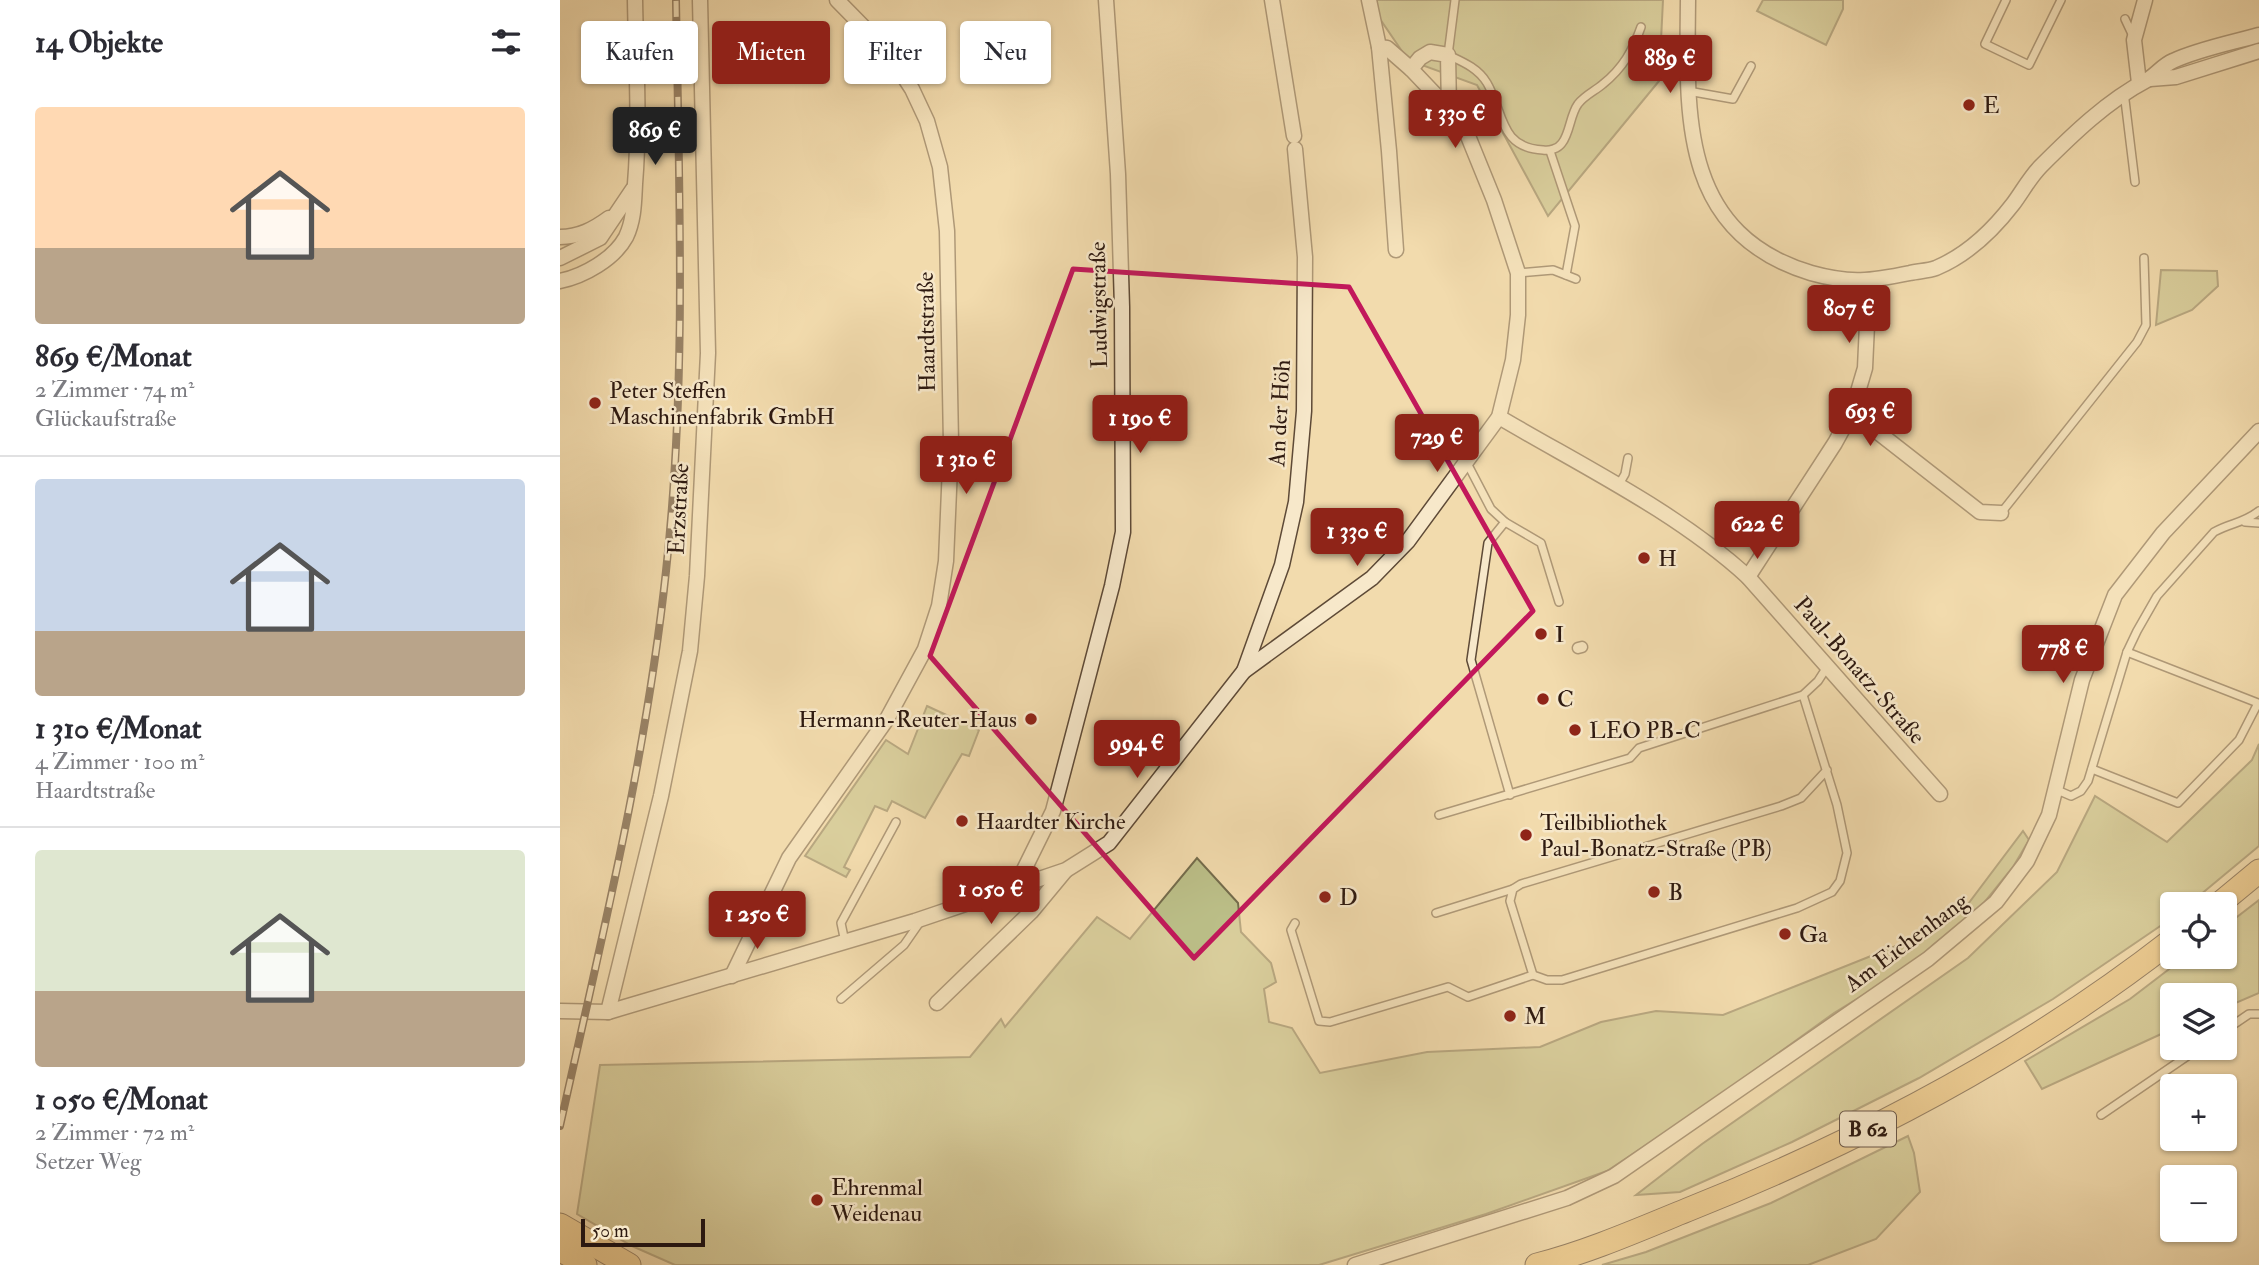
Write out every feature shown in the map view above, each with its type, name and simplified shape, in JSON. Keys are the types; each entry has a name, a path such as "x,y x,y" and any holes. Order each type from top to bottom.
{"main road":[{"path":"2234,892 2259,871"},
{"name":"B 62","path":"1537,1265 1627,1234 1747,1186 1894,1116 1986,1065 2083,1004 2160,949"},
{"path":"560,1225 629,1265"},
{"path":"560,1249 585,1265"}],"street":[{"path":"560,281 581,275 607,259 625,239 634,215 638,147 635,0"},
{"name":"Erzstraße","path":"608,1012 610,994 661,796 690,651 697,576 708,353 700,0"},
{"name":"Haardtstraße","path":"732,976 789,858 887,719 925,649 939,607 946,561 951,430 947,231 940,167 927,121 912,89 888,52 837,0"},
{"name":"Ludwigstraße","path":"1016,886 1053,811 1112,586 1123,532 1122,307 1118,174 1106,0"},
{"name":"An der Höh","path":"1244,671 1282,565 1296,502 1304,411 1305,257 1295,143 1272,0"},
{"path":"1369,0 1379,47 1390,151 1396,250"},
{"path":"1688,0 1687,91 1693,144 1704,183 1737,230 1773,259 1842,280 1869,281 1936,268 1984,238 2040,167 2124,92 2172,61 2259,35"},
{"path":"2144,81 2134,40 2145,0"},
{"path":"560,1011 608,1012 922,919 1066,870 1109,843 1244,671 1372,578 1408,541 1499,417 1513,360 1518,315 1518,273 1494,200 1468,136 1449,109 1411,69 1387,48 1379,47"},
{"path":"1411,69 1420,58 1430,52 1448,55 1449,109"},
{"path":"2144,81 2176,77 2255,54"},
{"path":"560,258 600,238 620,212 635,185"},
{"path":"560,237 571,237 591,230 620,212"},
{"path":"1748,577 1835,443 1852,412 1865,368 1869,281"},
{"path":"1852,412 1980,512 2001,513"},
{"name":"Paul-Bonatz-Straße","path":"1499,417 1687,527 1720,551 1748,577 1940,794"},
{"name":"Am Eichenhang","path":"1355,1265 1567,1198 1614,1176 1928,959 1996,902 2027,861 2049,815 2082,680 2115,595 2163,533 2259,430"},
{"path":"937,1003 1031,912 1066,870"}],"lane":[{"path":"1455,0 1448,55 1473,68 1487,83 1509,136 1529,149 1550,150 1562,144 1577,105 1616,72 1632,51 1641,27"},
{"path":"2006,0 1984,44 2029,65 2061,0"},
{"path":"2125,19 2134,40"},
{"path":"1687,91 1733,99 1751,66"},
{"path":"2124,92 2135,182"},
{"path":"1550,150 1575,226 1566,275"},
{"path":"2001,513 2137,342 2146,326 2144,258"},
{"path":"1518,273 1553,270 1576,279"},
{"path":"1618,487 1625,474 1628,458"},
{"path":"1467,463 1491,509 1505,522 1541,542 1559,602"},
{"path":"2245,522 2259,511"},
{"path":"1505,522 1488,543 1471,660 1510,794"},
{"path":"2057,790 2071,796 2081,791 2088,781 2127,652 2157,596 2214,531 2227,525 2259,523"},
{"path":"2092,769 2178,803 2239,740 2258,703 2127,652"},
{"path":"1439,815 1630,758 1639,748 1803,695 1818,681 1827,667"},
{"path":"1295,923 1290,930 1319,1021 1329,1022 1448,987 1468,998 1533,975 1547,980 1562,980 1797,908 1832,892 1840,881 1847,853 1845,834 1803,695"},
{"path":"1437,913 1583,864 1781,806 1801,798 1827,770"},
{"path":"845,942 841,923 896,822"},
{"path":"1513,889 1510,901 1533,975"},
{"path":"841,999 905,945 922,919"},
{"path":"2237,1022 2249,1014 2259,1014"},
{"path":"2101,1115 2181,1060"}],"highlighted area":[{"path":"1073,269 1349,287 1533,611 1194,958 930,656"}],"green space":[{"path":"1375,0 1663,0 1659,81 1548,216 1477,85 1408,60 1378,16"},
{"path":"1763,0 1843,0 1843,9 1826,45 1757,11"},
{"path":"2161,270 2217,271 2218,286 2192,310 2156,325"},
{"path":"927,706 979,730 969,756 962,754 925,818 892,801 887,811 875,806 844,867 850,870 846,877 805,856 886,740 908,754"},
{"path":"2259,744 2259,846 2204,892 2160,892 2160,926 2053,999 1919,1078 1792,1142 1680,1192 1636,1195 1702,1144 1968,958 2057,872 2095,796 2167,842 2252,760"},
{"path":"2023,831 2029,840 2013,867 1979,909 1912,965 1834,1013 1708,1104 1607,1171 1486,1214 1319,1265 675,1265 632,1246 577,1214 600,1065 970,1057 1001,1019 1005,1027 1097,917 1130,939 1197,858 1238,903 1241,932 1271,963 1276,982 1264,989 1269,1022 1292,1028 1320,1073 1427,1052 1540,1047 1601,1022 1656,1011 1723,1015 1901,944 1962,912"},
{"path":"2259,900 2259,993 2237,1002 2237,983 2160,983 2160,1035 2042,1089 2025,1061 2130,999 2169,969 2237,969 2237,917"},
{"path":"1908,1136 1914,1153 1920,1192 1876,1239 1808,1265 1602,1265 1646,1252 1771,1203"}],"railway":[{"path":"560,1126 634,780 647,711 666,571 673,500 679,357 680,215 676,0"}],"place":[{"name":"E","path":"1969,105"},
{"name":"Peter Steffen Maschinenfabrik GmbH","path":"595,403"},
{"name":"H","path":"1644,558"},
{"name":"I","path":"1541,634"},
{"name":"C","path":"1543,699"},
{"name":"Hermann-Reuter-Haus","path":"1031,719"},
{"name":"LEO PB-C","path":"1575,730"},
{"name":"Haardter Kirche","path":"962,821"},
{"name":"Teilbibliothek Paul-Bonatz-Straße (PB)","path":"1526,835"},
{"name":"B","path":"1654,892"},
{"name":"D","path":"1325,897"},
{"name":"Ga","path":"1785,934"},
{"name":"M","path":"1510,1016"},
{"name":"Ehrenmal Weidenau","path":"817,1200"}]}
